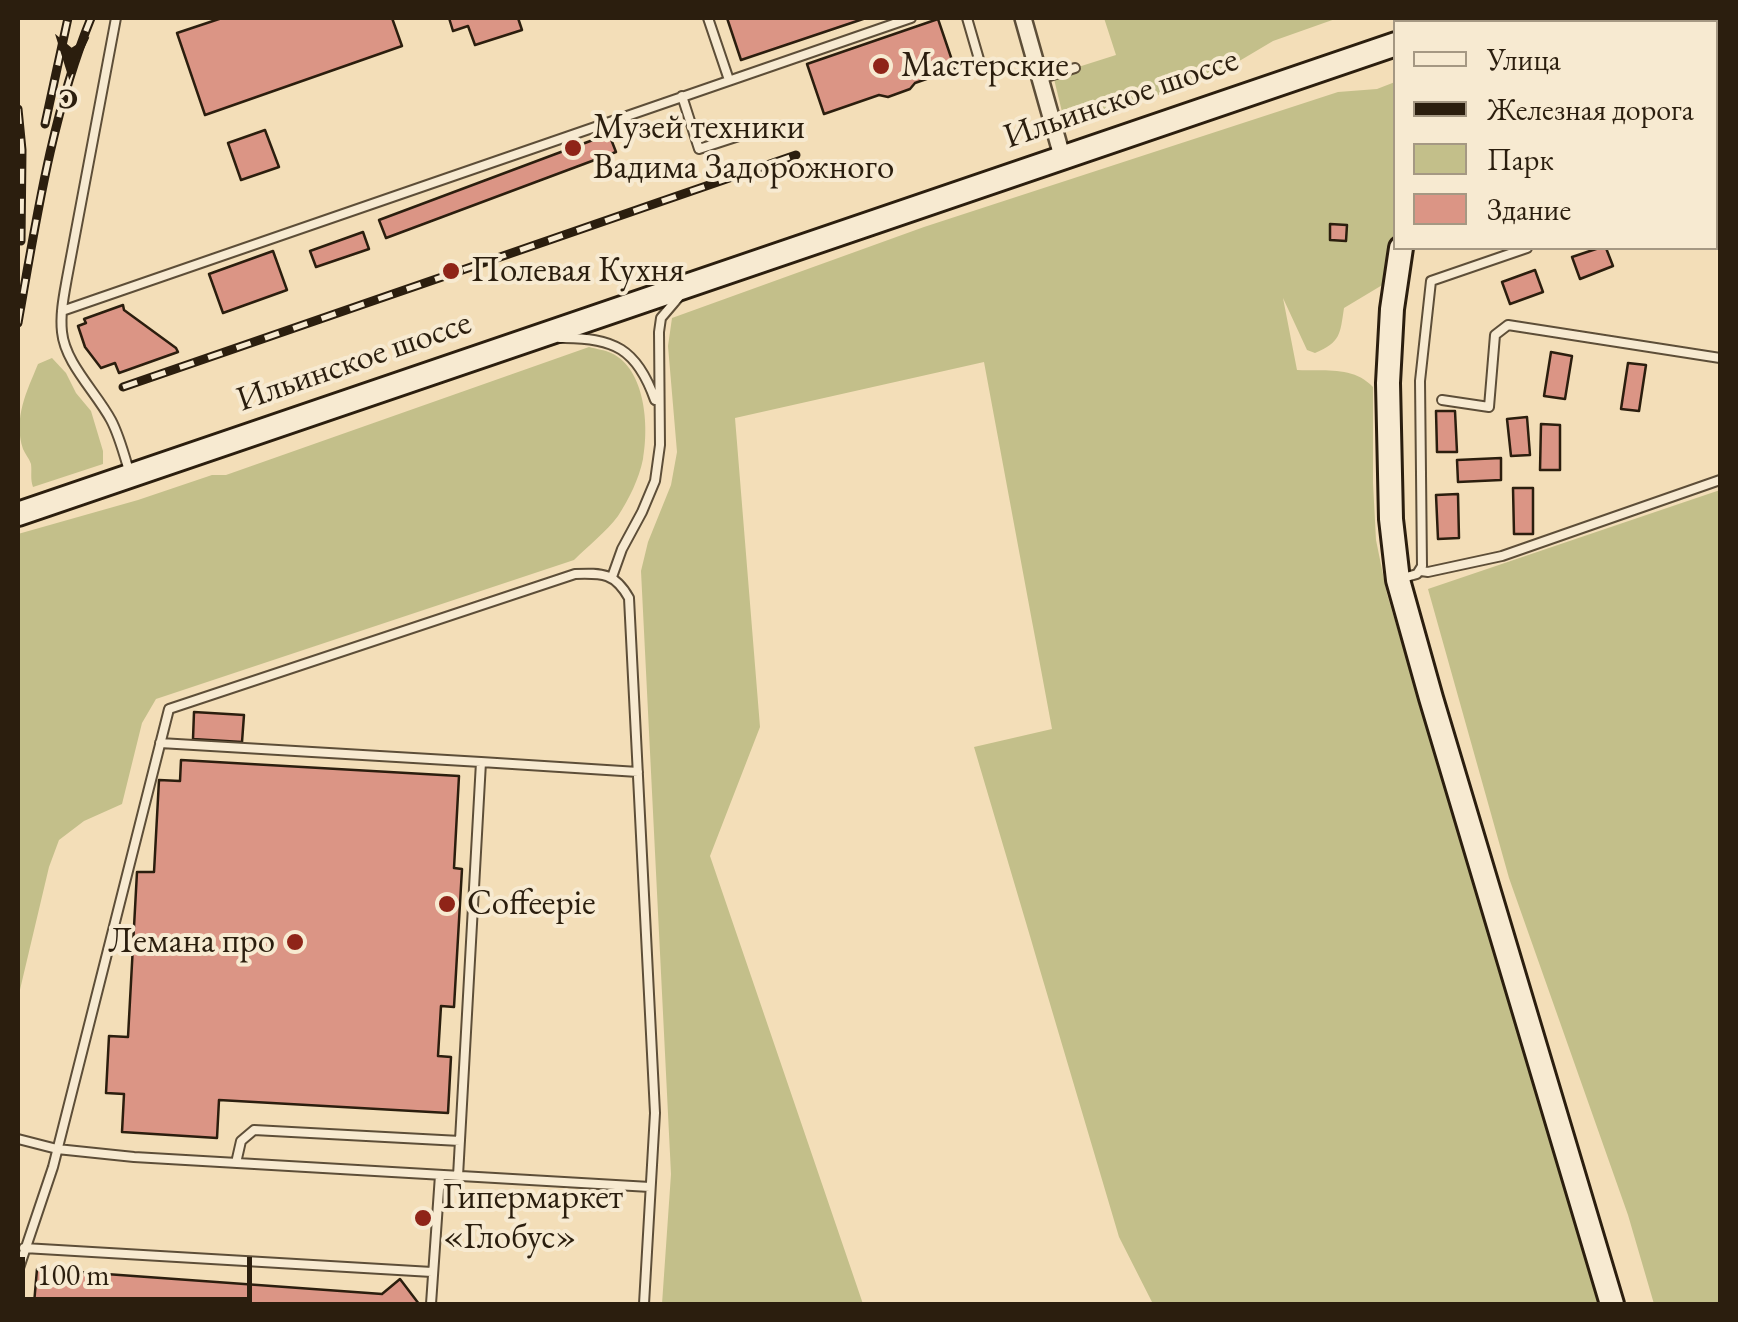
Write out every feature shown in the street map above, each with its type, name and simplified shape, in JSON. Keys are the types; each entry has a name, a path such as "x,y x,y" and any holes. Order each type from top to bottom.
{"main road":[{"name":"Ильинское шоссе","path":"18,514 1393,45"},
{"path":"1401,250 1388,349 1391,518 1410,575 1431,698 1612,1304"}],"street":[{"path":"1024,18 1062,156"}],"lane":[{"path":"116,18 62,311 62,335 72,362 113,423 131,475"},
{"path":"708,18 729,80"},
{"path":"62,311 910,18"},
{"path":"967,18 983,72"},
{"path":"1040,79 1075,68"},
{"path":"682,96 699,149 744,134"},
{"path":"1521,250 1430,281 1420,381 1410,575 1502,556 1720,480"},
{"path":"612,577 655,481 660,445 658,346 662,318 692,283"},
{"path":"1442,400 1489,406 1494,335 1508,324 1720,358"},
{"path":"529,339 600,340 616,345 640,365 658,409"},
{"path":"18,1271 57,1150 169,709 575,574 597,573 612,577 629,598 655,1113 644,1304"},
{"path":"160,743 638,772"},
{"path":"458,1176 481,762"},
{"path":"236,1163 241,1141 254,1130 460,1141"},
{"path":"18,1138 57,1150 134,1157 650,1187"},
{"path":"430,1304 440,1175"},
{"path":"24,1248 432,1272"}],"green space":[{"path":"1104,18 1338,18 1273,41 1241,60 1158,95 1065,124 1053,75 1116,55"},
{"path":"1720,18 1720,153 1718,20 1530,20"},
{"path":"1393,83 1395,250 1389,281 1344,308 1338,336 1315,353 1307,350 1283,298 1297,370 1348,373 1373,387 1376,540 1387,594 1598,1304 1153,1304 1119,1237 974,747 1052,729 984,362 735,418 760,727 710,856 863,1304 662,1304 671,1174 641,571 671,485 677,452 668,346 672,318 924,227 1338,92 1377,89"},
{"path":"589,347 611,353 632,372 645,416 641,466 630,496 613,522 574,560 156,699 142,723 122,804 84,821 59,840 18,998 18,534 212,475 226,475"},
{"path":"52,358 91,411 103,464 33,487 31,464 20,438 20,416 38,364"},
{"path":"1720,490 1720,1304 1654,1304 1628,1215 1509,878 1428,589"}],"building":[{"path":"222,18 392,18 402,46 205,115 177,33"},
{"path":"449,18 518,18 522,30 475,45 468,26 453,31"},
{"path":"727,18 866,18 741,60"},
{"name":"Мастерские","path":"938,19 955,69 888,97 879,95 824,114 807,64"},
{"path":"265,130 279,167 241,180 228,143"},
{"path":"609,134 616,152 386,238 379,220"},
{"path":"1330,224 1347,225 1346,241 1330,240"},
{"path":"363,232 369,249 316,267 310,251"},
{"path":"1607,250 1613,266 1580,279 1572,257"},
{"path":"273,251 287,290 223,313 209,274"},
{"path":"1535,270 1543,292 1510,304 1502,282"},
{"path":"123,305 124,310 178,352 119,373 115,363 101,368 85,347 78,326 86,323 84,319"},
{"path":"1551,352 1572,356 1565,399 1544,396"},
{"path":"1628,363 1646,365 1639,411 1621,409"},
{"path":"1436,411 1455,411 1457,452 1437,452"},
{"path":"1527,417 1530,455 1511,456 1507,419"},
{"path":"1541,424 1560,425 1560,470 1540,470"},
{"path":"1501,458 1501,480 1458,482 1457,460"},
{"path":"1513,488 1533,488 1533,534 1514,534"},
{"path":"1458,494 1459,538 1438,539 1436,495"},
{"path":"194,712 244,715 242,742 193,739"},
{"name":"Лемана про","path":"181,760 459,776 454,868 462,869 454,1007 441,1006 438,1056 451,1057 448,1113 219,1100 217,1138 122,1132 124,1094 106,1093 109,1036 128,1037 137,872 154,872 159,780 180,781"},
{"path":"37,1269 382,1294 400,1279 419,1304 34,1304"}],"railway":[{"path":"45,124 68,18"},
{"path":"18,323 56,130 91,18"},
{"path":"18,109 22,150 21,241"},
{"path":"123,387 796,155"}],"place":[{"name":"Мастерские","path":"881,66"},
{"name":"Музей техники Вадима Задорожного","path":"573,148"},
{"name":"Полевая Кухня","path":"451,271"},
{"name":"Coffeepie","path":"447,904"},
{"name":"Лемана про","path":"295,942"},
{"name":"Гипермаркет «Глобус»","path":"423,1218"}]}
